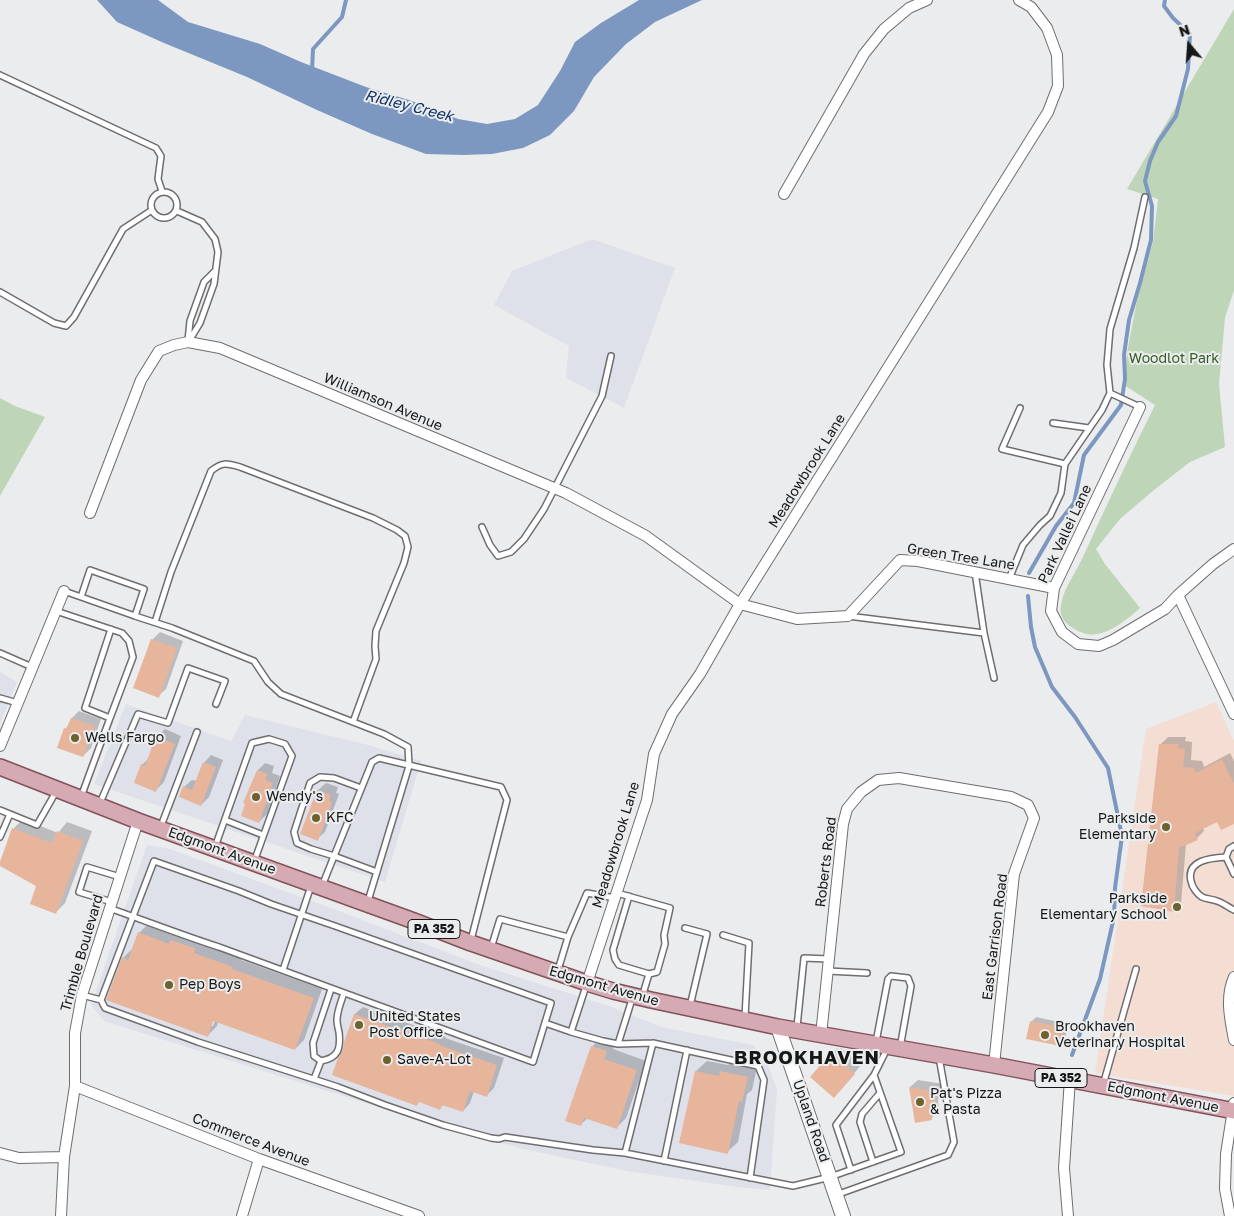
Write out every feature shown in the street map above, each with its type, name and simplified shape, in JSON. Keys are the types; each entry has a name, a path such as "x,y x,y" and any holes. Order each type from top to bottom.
{"main road":[{"name":"Edgmont Avenue","path":"0,767 138,821 490,950 587,983 689,1009 778,1027 1234,1108"}],"street":[{"path":"784,194 864,54 884,29 909,8 928,0"},
{"name":"Meadowbrook Lane","path":"587,983 646,800 654,754 672,714 700,674 740,604 1048,112 1058,86 1057,55 1047,28 1031,7 1019,0"},
{"name":"Williamson Avenue","path":"90,513 141,380 159,351 188,342 220,348 566,493 646,536 740,604"},
{"name":"Park Vallei Lane","path":"1140,407 1054,588 1051,611 1062,632 1078,644 1099,646 1113,640 1165,609 1178,594 1234,549"},
{"name":"Green Tree Lane","path":"848,616 900,560 918,561 1054,588"},
{"path":"0,746 64,591"},
{"path":"1178,594 1234,714"},
{"path":"740,604 797,619 848,616"},
{"name":"Roberts Road","path":"821,1035 843,824 847,809 861,792 878,780 899,778 1012,796"},
{"name":"East Garrison Road","path":"994,1065 1014,874 1034,818 1028,805 1012,796"},
{"name":"Trimble Boulevard","path":"61,1216 64,1157 75,1086 75,1033 82,995 138,821"},
{"path":"1234,977 1231,983 1229,998 1234,1040"},
{"name":"Upland Road","path":"778,1027 843,1216"},
{"path":"1068,1216 1064,1168 1070,1079"},
{"name":"Commerce Avenue","path":"75,1086 259,1159 418,1216"},
{"path":"1230,1216 1225,1189 1226,1154 1234,1108"},
{"path":"0,1153 19,1158 64,1157"},
{"path":"242,1216 259,1159"}],"lane":[{"path":"0,75 156,148 161,156 158,179 162,192"},
{"path":"162,192 173,194 177,199 176,211 167,218 161,218 152,210 152,199 156,194 162,192"},
{"path":"1009,579 1023,545 1050,516 1061,493 1065,464 1102,410 1110,393 1107,365 1110,329 1134,248 1145,197"},
{"path":"0,292 54,323 66,326 74,317 123,229 152,210"},
{"path":"176,211 202,222 215,239 218,252 214,284 200,323 188,342"},
{"path":"188,342 190,320 204,282 215,271"},
{"path":"482,527 490,545 498,556 511,552 524,539 544,509 602,396 611,356"},
{"path":"1110,393 1140,407"},
{"path":"1020,408 1002,449 1065,464"},
{"path":"1053,423 1089,428"},
{"path":"155,622 171,572 211,471 219,464 229,463 240,467 372,518 397,530 405,536 408,547 404,563 376,631 376,659 353,722"},
{"path":"81,597 90,570 144,589 135,616"},
{"path":"975,572 984,633 994,678"},
{"path":"64,591 172,628 254,661 268,682 281,694 384,734 408,747 409,766 367,904"},
{"path":"56,611 122,633 128,641 133,656 80,799"},
{"path":"848,616 984,633"},
{"path":"110,718 85,708 111,629"},
{"path":"0,653 32,668"},
{"path":"99,806 138,714 168,723 188,668 225,681 216,704"},
{"path":"0,698 18,703"},
{"path":"160,829 196,732"},
{"path":"214,848 252,743 269,739 285,744 292,756 254,863"},
{"path":"282,970 302,914 334,856 372,762 379,758 501,787 507,800 471,943"},
{"path":"361,788 334,778 320,777 310,783 294,832 297,843 378,872"},
{"path":"0,810 37,825 57,790"},
{"path":"0,836 10,814"},
{"path":"225,820 263,836"},
{"path":"1234,846 1229,849 1226,857 1234,874"},
{"path":"1226,857 1205,859 1195,864 1191,869 1191,884 1200,896 1217,901 1234,910"},
{"path":"120,877 87,867 79,892 132,916 533,1062 551,1003 154,861 132,916 101,1000 105,1008 188,1039 338,1087 443,1125 491,1138 499,1139 505,1137 625,1153 793,1186 830,1177 901,1152 874,1075"},
{"path":"557,973 568,937 587,893 629,896 670,908 664,935 665,944 657,972 649,974 619,965 615,959 613,950 629,896"},
{"path":"490,950 500,920 568,937"},
{"path":"685,928 707,934 689,1009"},
{"path":"723,936 749,943 745,1020"},
{"path":"796,1030 804,958 829,959"},
{"path":"1103,1086 1136,969"},
{"path":"828,971 867,973"},
{"path":"618,1044 649,974"},
{"path":"851,1170 836,1125 874,1075 888,1046 910,986 908,978 891,976 888,979 888,1046"},
{"path":"571,1032 587,983"},
{"path":"331,988 313,1043 314,1056 321,1061 331,1059 340,1043 337,1022 344,993"},
{"path":"82,995 101,1000"},
{"path":"545,1023 603,1041 618,1044 653,1043 758,1066 764,1080 750,1178"},
{"path":"625,1153 653,1043"},
{"path":"664,1161 687,1050"},
{"path":"836,1195 948,1155 954,1142 939,1055"},
{"path":"314,1079 321,1061"},
{"path":"873,1162 860,1117 880,1093"}],"shaded area":[{"path":"592,239 675,268 624,408 566,378 569,346 494,305 512,271"},
{"path":"0,672 17,682 0,724"},
{"name":"Parkside Elementary School","path":"1216,702 1234,741 1234,1096 1095,1073 1146,729"},
{"path":"126,704 231,741 245,715 368,745 421,761 385,882 94,784"},
{"path":"147,845 167,848 480,965 609,1006 661,1027 753,1045 766,1061 777,1089 770,1190 627,1171 523,1149 404,1115 104,1021 91,1005"}],"green space":[{"name":"Woodlot Park","path":"1234,9 1234,290 1225,318 1219,384 1225,447 1190,462 1154,490 1120,519 1096,549 1105,564 1140,608 1123,622 1109,630 1101,633 1087,634 1075,629 1062,618 1062,599 1155,405 1124,385 1127,353 1137,300 1153,242 1158,199 1127,189"},
{"path":"0,398 15,406 45,417 0,496"}],"water":[{"name":"Ridley Creek","path":"97,0 158,0 188,22 260,44 366,87 412,101 458,119 487,124 515,119 538,105 560,71 575,42 601,23 639,0 702,0 655,22 626,44 594,77 574,111 550,135 523,148 492,154 463,155 426,154 372,134 247,77 117,22"}],"building":[{"path":"151,639 177,648 159,698 133,688"},
{"name":"Wells Fargo","path":"71,718 95,726 83,757 57,748 64,728 66,729"},
{"path":"156,736 175,744 156,792 134,783 141,764 145,766"},
{"name":"Parkside Elementary","path":"1159,744 1179,744 1178,748 1185,749 1183,767 1194,768 1196,773 1222,759 1234,784 1234,824 1221,830 1217,822 1195,833 1198,840 1179,848 1174,912 1141,906"},
{"path":"203,762 216,767 201,806 179,797 183,786 192,790"},
{"name":"Wendy's","path":"257,770 268,774 265,780 273,783 259,823 241,816 245,804 243,803"},
{"name":"KFC","path":"317,790 331,795 329,801 332,802 318,841 300,834"},
{"path":"12,828 52,843 57,831 83,841 56,914 30,904 36,886 0,866"},
{"name":"Pep Boys","path":"138,932 169,944 170,940 195,948 194,953 233,967 232,969 314,998 295,1050 213,1021 208,1037 106,1000 122,957 128,960"},
{"path":"354,1014 497,1065 487,1097 470,1091 463,1112 442,1105 440,1110 419,1102 417,1106 332,1075 343,1049"},
{"name":"Brookhaven Veterinary Hospital","path":"1030,1021 1055,1026 1054,1029 1064,1030 1061,1046 1026,1039"},
{"path":"591,1046 607,1051 604,1059 637,1070 617,1129 584,1118 581,1126 565,1121"},
{"path":"832,1054 855,1074 834,1098 810,1077"},
{"path":"695,1071 719,1076 720,1071 748,1077 742,1102 739,1101 728,1154 679,1143"},
{"path":"909,1087 937,1092 935,1104 931,1106 932,1120 915,1123"}],"waterway":[{"path":"312,71 313,49 342,17 346,0"},
{"path":"1029,573 1056,526 1074,503 1084,455 1121,405 1125,379 1124,355 1129,320 1151,240 1152,206 1145,181 1150,161 1158,142 1176,116 1188,69 1190,34 1173,18 1164,6 1165,0"},
{"path":"1028,596 1035,647 1052,687 1075,717 1108,768 1122,836 1115,888 1114,917 1100,979 1072,1055"}],"place":[{"name":"Wells Fargo","path":"75,738"},
{"name":"Wendy's","path":"256,797"},
{"name":"KFC","path":"316,818"},
{"name":"Parkside Elementary","path":"1166,827"},
{"name":"Parkside Elementary School","path":"1177,907"},
{"name":"Pep Boys","path":"169,985"},
{"name":"United States Post Office","path":"359,1025"},
{"name":"Brookhaven Veterinary Hospital","path":"1045,1035"},
{"name":"Save-A-Lot","path":"387,1060"},
{"name":"Pat's Pizza & Pasta","path":"920,1102"}],"district":[{"name":"BROOKHAVEN","path":"807,1058"}]}
